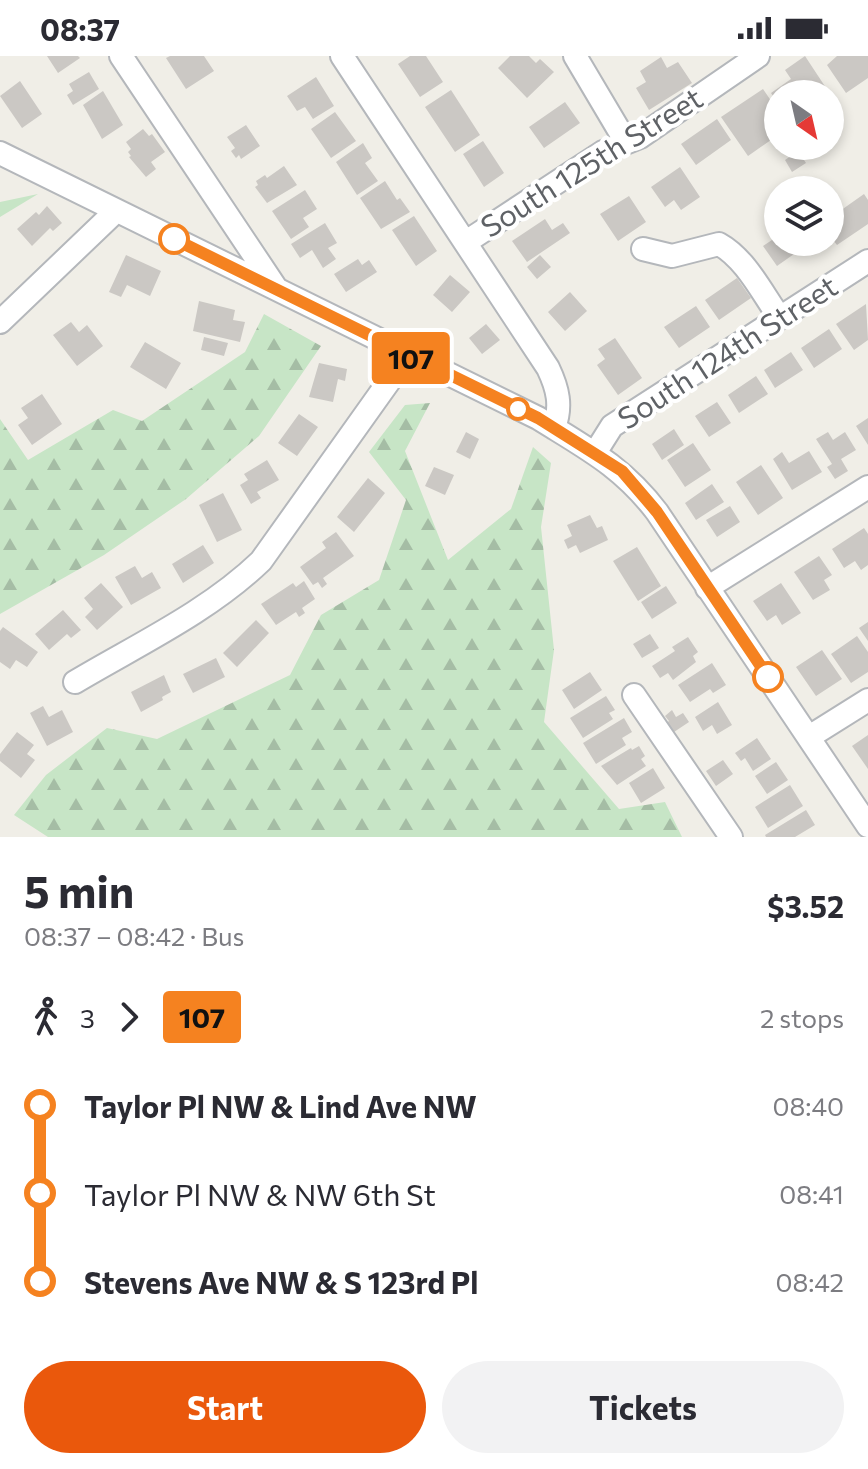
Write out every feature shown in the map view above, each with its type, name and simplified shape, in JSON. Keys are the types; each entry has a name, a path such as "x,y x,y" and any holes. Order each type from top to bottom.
{"street":[{"path":"121,56 276,288"},
{"path":"342,56 552,376 560,410 554,428"},
{"path":"575,56 626,142"},
{"name":"South 125th Street","path":"466,242 603,152 640,137 758,56"},
{"path":"0,153 554,428 622,471 639,488 868,826 851,837"},
{"path":"0,322 116,211"},
{"path":"643,249 672,256 719,244 729,249 780,318"},
{"name":"South 124th Street","path":"595,453 612,426 868,261"},
{"path":"75,682 216,598 261,561 407,356"},
{"path":"707,588 868,487"},
{"path":"634,695 731,837"},
{"path":"809,737 868,700"}],"green space":[{"path":"38,194 0,217 0,202"},
{"path":"264,314 321,346 259,436 186,499 104,555 0,614 0,419 28,460 113,410 142,421 245,352"},
{"path":"430,403 405,451 448,560 511,509 533,447 551,463 541,527 554,650 544,722 619,809 665,802 682,837 48,837 14,815 46,775 107,728 157,739 290,675 321,615 379,580 406,500 369,452 405,405"}],"building":[{"path":"47,56 78,56 80,58 58,73"},
{"path":"204,56 214,71 186,89 166,58"},
{"path":"410,56 426,56 443,82 420,97 398,64"},
{"path":"510,56 529,56 536,63 540,59 554,72 527,98 498,68"},
{"path":"805,56 821,80 790,80 785,70"},
{"path":"837,56 868,56 868,78 846,93 844,80 837,80 827,65"},
{"path":"661,57 667,68 678,62 692,83 649,110 636,88 646,82 640,71"},
{"path":"89,72 99,89 73,105 67,95 73,91 69,84"},
{"path":"316,77 334,106 313,119 305,107 297,111 287,96"},
{"path":"20,81 42,114 22,128 0,96"},
{"path":"763,89 764,145 748,156 721,117"},
{"path":"451,90 480,135 455,152 425,107"},
{"path":"103,91 123,125 102,139 83,105"},
{"path":"565,102 580,123 544,148 529,127"},
{"path":"335,112 356,141 331,158 311,129"},
{"path":"717,119 731,140 696,165 681,144"},
{"path":"246,125 260,146 241,159 239,155 236,158 231,151 235,148 227,137"},
{"path":"143,129 149,136 152,134 165,152 151,162 156,169 146,177 129,157 131,149 126,142"},
{"path":"483,141 504,173 484,187 463,154"},
{"path":"363,143 372,158 365,163 378,181 357,195 336,162"},
{"path":"785,160 804,160 806,163 792,172"},
{"path":"284,166 297,185 267,203 255,187 258,185 256,181 265,175 267,178"},
{"path":"680,167 700,197 681,210 674,200 665,207 651,187"},
{"path":"385,181 397,200 400,198 410,212 381,229 360,198"},
{"path":"305,190 317,209 303,218 309,227 291,239 272,211"},
{"path":"864,194 868,200 868,224 844,240 844,208"},
{"path":"629,196 646,222 618,241 600,214"},
{"path":"47,206 62,223 53,231 50,228 32,246 17,229"},
{"path":"414,216 437,251 416,266 392,230"},
{"path":"545,219 552,230 563,223 570,233 527,262 512,241"},
{"path":"325,223 337,243 328,248 336,259 323,268 312,250 300,258 291,244"},
{"path":"126,255 161,271 150,296 127,285 121,297 109,292"},
{"path":"540,255 551,267 537,279 527,267"},
{"path":"770,256 791,256 777,266"},
{"path":"358,259 362,265 369,260 377,272 346,292 334,274"},
{"path":"450,275 470,292 452,312 433,295"},
{"path":"737,278 751,298 719,320 705,300"},
{"path":"570,292 587,311 565,331 548,312"},
{"path":"199,301 235,310 233,320 245,322 240,342 193,331"},
{"path":"866,304 868,340 854,350 836,324"},
{"path":"696,306 710,327 679,348 664,327"},
{"path":"71,322 79,332 87,325 103,346 77,366 53,335"},
{"path":"486,324 500,340 482,354 469,338"},
{"path":"829,329 842,349 814,368 801,348"},
{"path":"204,337 228,343 224,356 201,350"},
{"path":"615,338 642,378 618,395 597,365 605,359 598,349"},
{"path":"145,342 181,363 166,389 130,367"},
{"path":"791,352 803,370 775,388 764,370"},
{"path":"319,363 347,369 345,381 338,379 333,402 309,397"},
{"path":"756,376 768,394 739,413 728,395"},
{"path":"42,394 62,424 32,445 18,425 28,418 21,408"},
{"path":"717,402 731,423 709,437 695,416"},
{"path":"299,414 318,427 297,456 278,443"},
{"path":"868,418 868,445 856,426"},
{"path":"674,429 684,445 662,460 652,444"},
{"path":"466,432 479,439 470,459 456,452"},
{"path":"828,432 833,440 845,432 856,450 841,459 848,471 835,479 827,467 832,464 816,439"},
{"path":"693,443 711,470 685,487 667,460"},
{"path":"809,451 822,472 792,490 773,459 782,452 789,463"},
{"path":"267,460 279,480 257,492 261,498 251,504 240,485 248,480 244,474"},
{"path":"761,465 783,498 758,515 736,482"},
{"path":"434,467 454,475 445,495 425,486"},
{"path":"368,478 385,493 354,532 337,517"},
{"path":"712,484 724,502 696,520 685,503"},
{"path":"223,493 242,530 217,542 199,505"},
{"path":"730,506 740,522 717,537 706,520"},
{"path":"590,515 597,528 602,526 608,540 580,553 576,545 568,549 564,540 572,536 567,525"},
{"path":"864,528 868,534 868,565 861,570 855,561 844,568 832,549"},
{"path":"336,532 354,556 323,578 327,584 322,588 318,582 313,585 300,567 326,548 322,542"},
{"path":"203,545 214,563 183,583 172,564"},
{"path":"637,547 661,586 638,601 613,561"},
{"path":"819,556 832,575 824,580 830,590 813,600 794,572"},
{"path":"135,566 142,578 152,572 161,588 131,605 115,577"},
{"path":"304,581 315,599 302,608 305,613 299,617 296,612 276,625 261,604 293,583 296,587"},
{"path":"101,583 123,607 97,630 85,617 93,609 84,598"},
{"path":"781,583 801,613 782,625 776,615 767,621 753,601"},
{"path":"666,586 677,603 652,619 641,602"},
{"path":"63,610 81,630 71,638 67,634 49,650 35,634"},
{"path":"256,620 269,633 237,667 223,653"},
{"path":"868,622 868,641 859,628"},
{"path":"3,627 38,652 27,667 16,660 10,669 0,662 0,631"},
{"path":"650,634 659,648 642,658 633,644"},
{"path":"857,636 868,652 868,672 851,683 831,654"},
{"path":"688,637 698,652 693,656 696,662 673,680 668,673 660,678 652,666 675,651 672,647"},
{"path":"822,650 842,679 816,696 796,667"},
{"path":"216,658 225,677 193,693 183,674"},
{"path":"712,663 726,685 713,693 710,689 690,702 678,685"},
{"path":"590,672 602,690 574,709 562,690"},
{"path":"164,675 171,692 141,712 131,692"},
{"path":"606,696 615,710 609,713 613,719 583,738 570,718"},
{"path":"718,702 732,725 717,734 712,725 703,731 695,717"},
{"path":"43,706 49,717 62,710 73,732 47,746 30,713"},
{"path":"672,710 676,717 683,713 689,722 671,734 665,724 669,721 665,716"},
{"path":"624,718 632,732 622,738 626,745 596,764 583,743"},
{"path":"17,732 34,745 27,754 35,760 21,778 0,761 0,754"},
{"path":"868,735 868,769 852,746"},
{"path":"757,738 771,759 753,771 745,758 741,761 735,753"},
{"path":"639,746 645,756 641,759 646,766 617,785 601,766"},
{"path":"723,760 733,774 716,786 706,771"},
{"path":"776,762 788,780 767,794 755,776"},
{"path":"653,768 665,788 641,803 629,783"},
{"path":"790,785 803,806 768,828 755,807"},
{"path":"806,810 815,825 795,837 766,837 765,835"}],"bus line":[{"name":"107","path":"174,239 538,418 622,471 657,512 768,677"}]}
